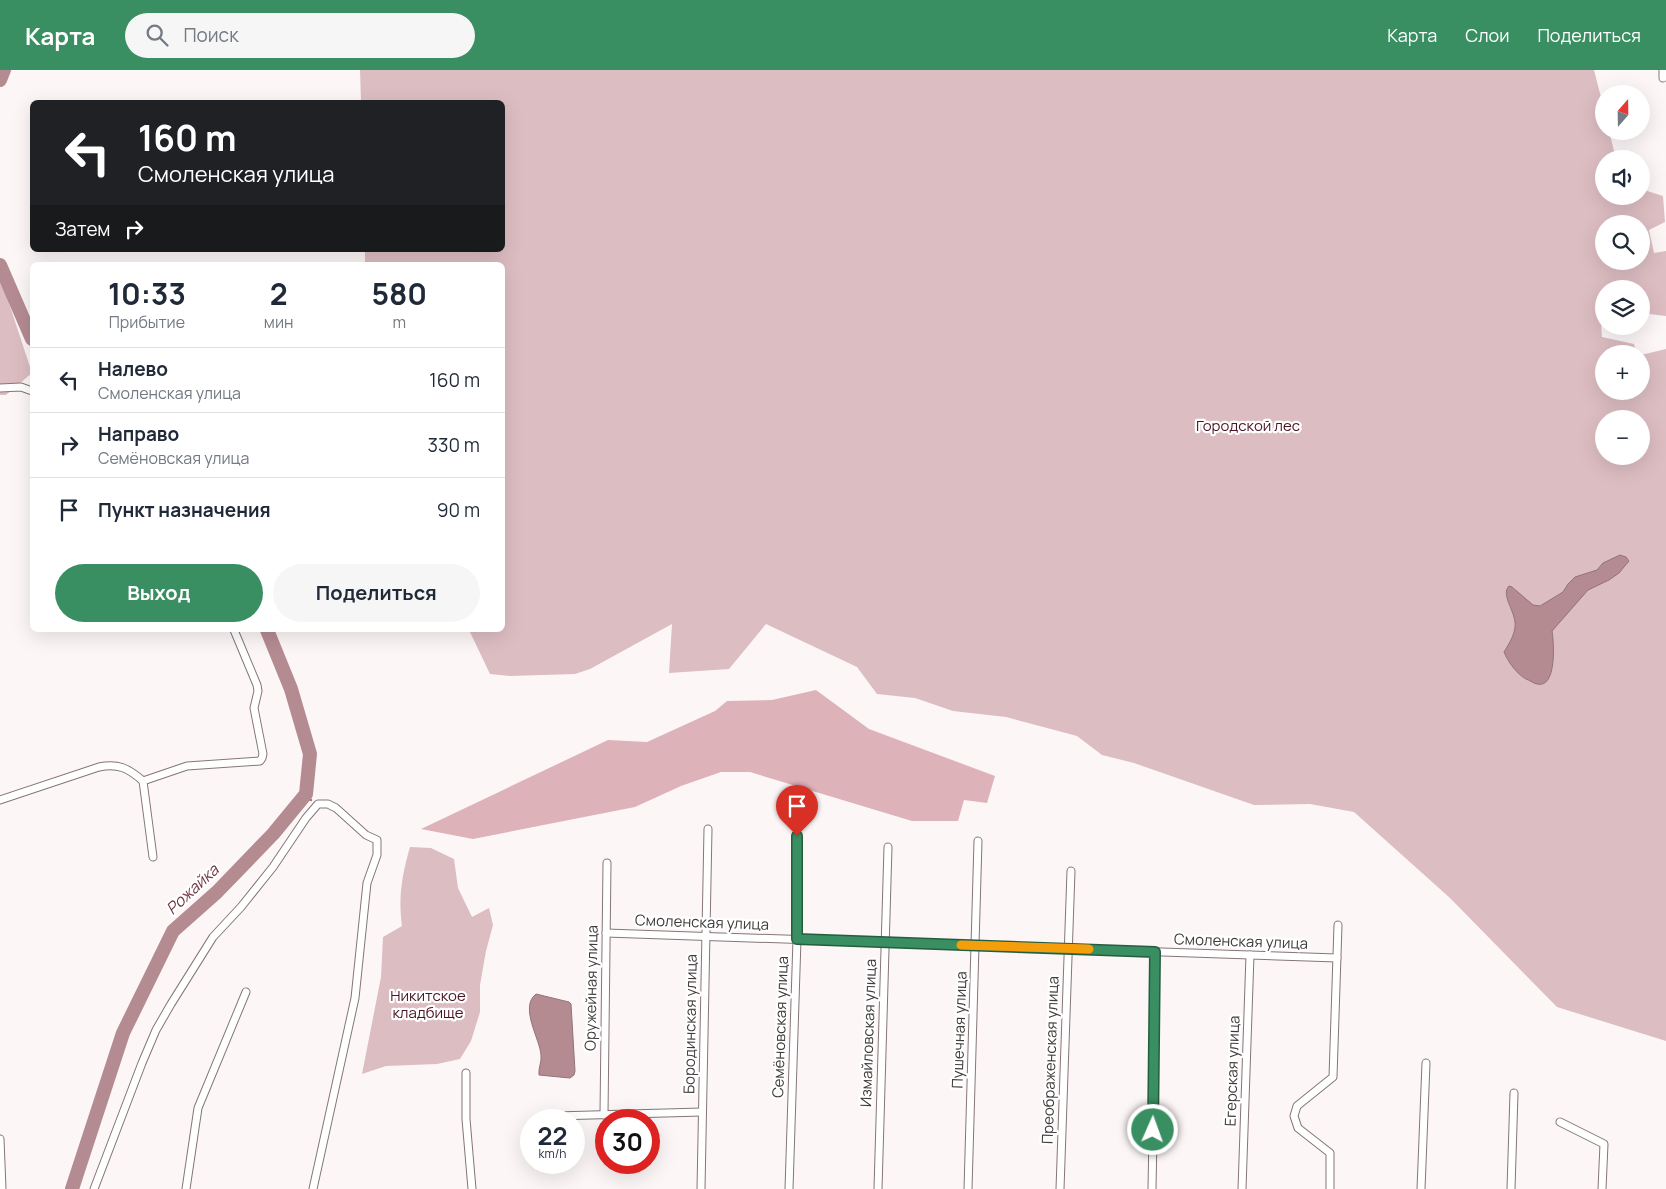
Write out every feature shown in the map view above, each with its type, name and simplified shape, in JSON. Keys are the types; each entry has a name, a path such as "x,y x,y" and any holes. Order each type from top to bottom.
{"street":[{"path":"0,388 21,387 30,390"},
{"path":"143,780 186,766 260,761 262,758 263,754 254,708 258,685 235,632"},
{"path":"0,800 112,764 132,771 143,780 153,857"},
{"path":"94,1189 135,1079 156,1030 171,1004 213,937 241,907 273,867 306,818 318,804 328,804 336,808 366,835 377,840 377,855 367,883 355,998 313,1189"},
{"name":"Бородинская улица","path":"700,1189 708,829"},
{"name":"Семёновская улица","path":"788,1189 797,939 797,836"},
{"name":"Пушечная улица","path":"968,1189 978,841"},
{"name":"Измайловская улица","path":"878,1189 888,847"},
{"name":"Оружейная улица","path":"604,1109 607,863"},
{"name":"Преображенская улица","path":"1060,1189 1071,871"},
{"path":"1330,1189 1330,1153 1298,1128 1294,1116 1297,1106 1333,1077 1338,925"},
{"name":"Смоленская улица","path":"606,933 1337,958"},
{"path":"1152,1189 1155,952"},
{"name":"Егерская улица","path":"1242,1189 1250,955"},
{"path":"186,1189 198,1108 246,992"},
{"path":"1421,1189 1426,1063"},
{"path":"466,1073 466,1119 472,1189"},
{"path":"1511,1189 1514,1093"},
{"path":"660,1113 702,1112"},
{"path":"1560,1122 1604,1144 1602,1189"},
{"path":"0,1140 2,1189"}],"green space":[{"name":"Городской лес","path":"360,70 1594,70 1598,85 1595,85 1595,140 1611,140 1614,150 1595,150 1595,205 1650,205 1650,192 1663,196 1665,222 1650,230 1650,215 1595,215 1595,270 1650,270 1650,235 1654,253 1666,251 1666,316 1650,314 1650,280 1595,280 1595,335 1602,335 1602,337 1634,345 1595,345 1595,400 1650,400 1650,353 1666,349 1666,1041 1557,1007 1450,898 1354,812 1310,804 1254,805 1134,763 1102,755 1077,736 1006,717 953,711 915,698 877,694 857,667 766,624 729,669 669,673 672,624 590,669 575,674 510,676 490,674 470,632 505,632 505,262 365,262 365,252 505,252 505,100 361,100"},
{"path":"0,283 7,297 30,367 30,375 6,395 0,395"},
{"name":"Никитское кладбище","path":"410,847 431,848 454,859 458,888 472,917 489,908 493,925 480,985 480,1012 471,1041 460,1059 437,1064 386,1066 362,1074 381,977 383,937 402,926 400,905 405,867"}],"shaded area":[{"path":"1620,555 1626,557 1629,561 1619,573 1588,590 1552,631 1553,664 1548,679 1543,684 1537,684 1519,674 1504,652 1515,627 1514,616 1506,594 1509,586 1533,605 1540,606 1563,592 1575,577 1597,570 1603,563"},
{"path":"816,690 869,729 995,776 987,803 964,800 958,821 912,821 750,772 721,772 681,786 635,807 473,839 421,829 608,740 647,742 715,711 727,701 772,700"},
{"path":"536,994 571,1004 575,1071 574,1075 570,1078 539,1075 540,1048 529,1007 531,1000"}],"waterway":[{"name":"Рожайка","path":"0,80 4,70"},
{"name":"Рожайка","path":"0,265 30,334"},
{"name":"Рожайка","path":"72,1189 123,1033 173,931 217,892 273,834 306,794 310,754 291,689 268,632"},
{"name":"Рожайка","path":"306,794 307,798 311,800"}],"slow traffic":[{"path":"961,945 1089,949"}],"route":[{"path":"797,836 797,939 1155,952 1153,1130"}]}
